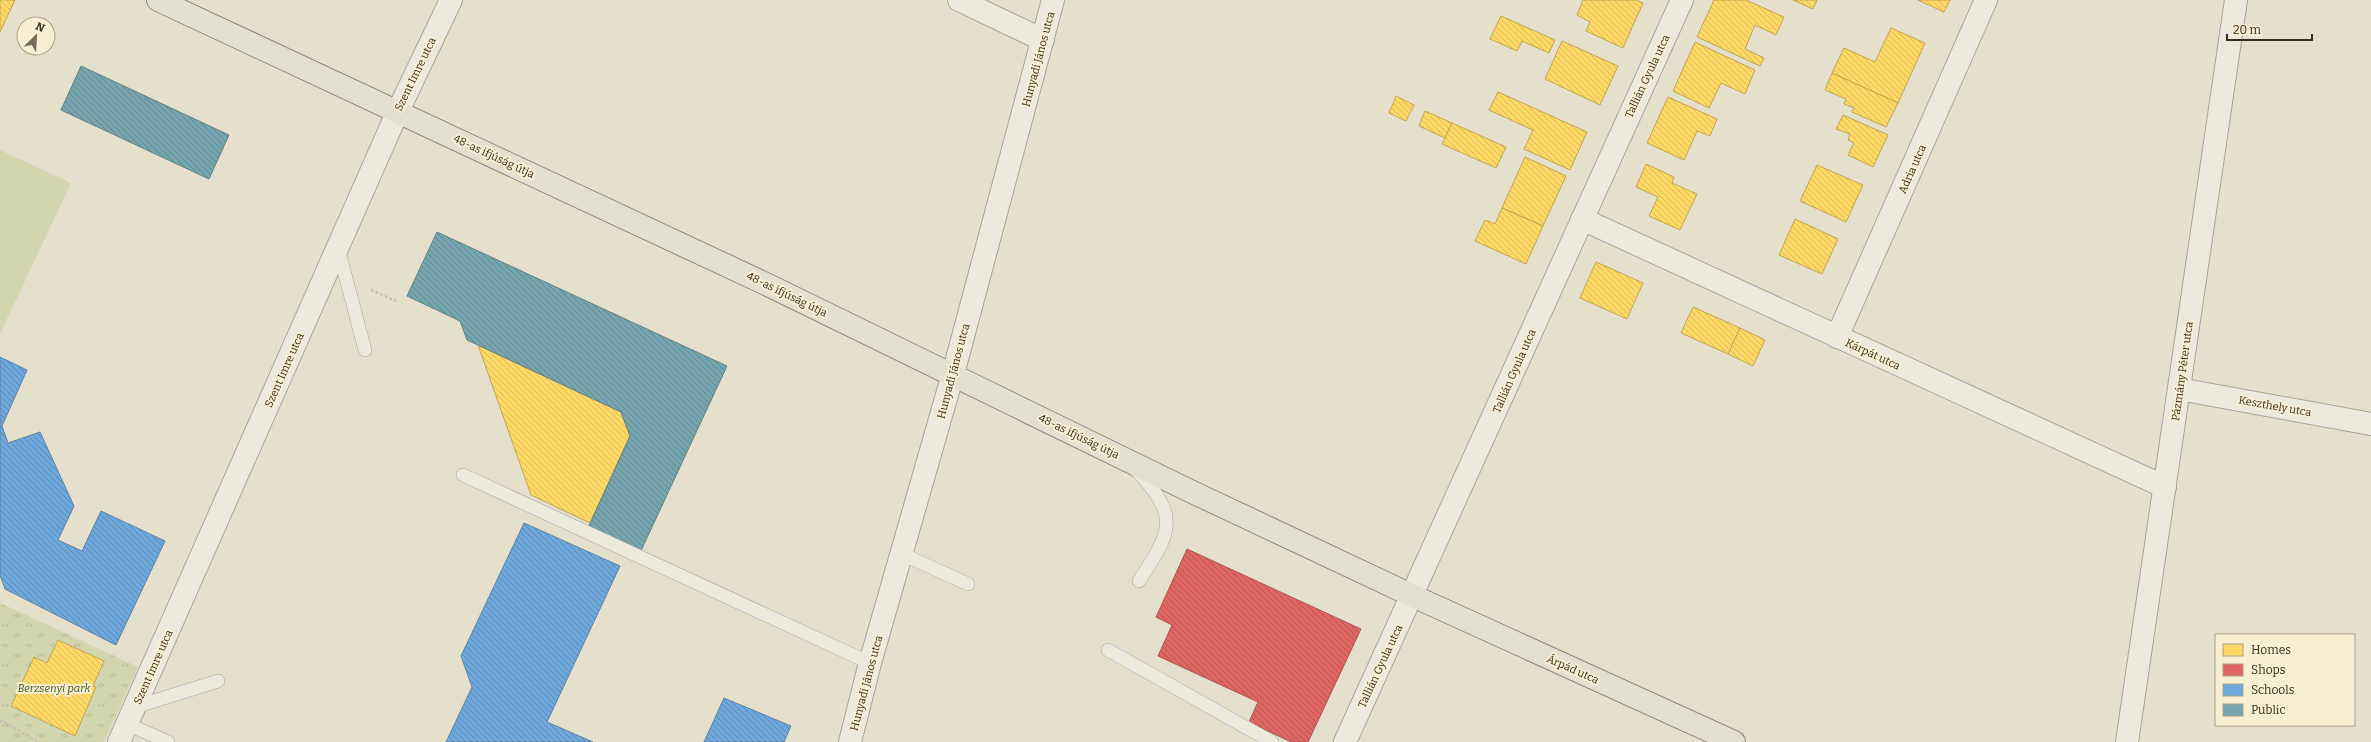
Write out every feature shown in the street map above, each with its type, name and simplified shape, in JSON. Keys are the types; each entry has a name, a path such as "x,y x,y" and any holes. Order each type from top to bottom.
{"main road":[{"name":"48-as ifjúság útja","path":"158,0 766,284 1125,459 1413,596"},
{"name":"Árpád utca","path":"1413,596 1734,742"}],"street":[{"name":"Szent Imre utca","path":"127,724 398,111 451,0"},
{"path":"959,0 1042,40"},
{"name":"Hunyadi János utca","path":"850,742 870,663 953,374 1053,0"},
{"name":"Tallián Gyula utca","path":"1345,742 1413,596 1682,0"},
{"name":"Adria utca","path":"1837,337 1986,0"},
{"name":"Pázmány Péter utca","path":"2127,742 2236,0"},
{"name":"Kárpát utca","path":"1582,219 2165,487"},
{"name":"Keszthely utca","path":"2179,389 2371,424"}],"lane":[{"path":"338,248 365,350"},
{"path":"1125,459 1147,481 1159,499 1168,520 1163,545 1139,581"},
{"path":"463,475 870,663"},
{"path":"902,554 968,584"},
{"path":"1108,650 1272,742"},
{"path":"127,724 218,681"},
{"path":"127,724 168,742"}],"path":[{"path":"0,720 38,742"}],"green space":[{"path":"0,150 71,183 0,334"},
{"name":"Berzsenyi park","path":"0,603 138,667 104,742 0,742"}],"building: Homes":[{"path":"0,0 15,0 0,32"},
{"path":"1583,0 1636,0 1643,3 1623,48 1586,31 1590,22 1577,15"},
{"path":"1714,0 1746,0 1784,17 1776,35 1755,25 1745,49 1764,58 1760,66 1697,37"},
{"path":"1793,0 1817,0 1813,9"},
{"path":"1918,0 1950,0 1944,12"},
{"path":"1501,16 1555,40 1549,53 1522,41 1517,51 1490,39"},
{"path":"1891,28 1925,43 1898,103 1832,73 1844,48 1875,62"},
{"path":"1562,41 1618,66 1600,105 1545,79"},
{"path":"1695,42 1755,70 1745,94 1721,83 1709,108 1673,91"},
{"path":"1832,73 1898,103 1886,127 1852,112 1854,108 1844,104 1846,99 1825,90"},
{"path":"1498,92 1587,132 1570,170 1524,149 1533,130 1489,110"},
{"path":"1396,96 1414,105 1406,121 1389,113"},
{"path":"1668,97 1717,119 1710,136 1697,131 1684,160 1647,143"},
{"path":"1425,111 1452,123 1445,138 1419,126"},
{"path":"1843,115 1888,135 1873,167 1848,155 1854,143 1848,140 1850,134 1836,129"},
{"path":"1452,123 1506,147 1496,168 1442,144"},
{"path":"1525,157 1566,176 1543,226 1502,208"},
{"path":"1646,164 1674,177 1672,183 1697,194 1680,230 1649,216 1658,197 1636,187"},
{"path":"1817,165 1863,185 1846,222 1800,201"},
{"path":"1502,208 1543,226 1526,264 1475,241 1485,220 1495,224"},
{"path":"1795,219 1838,239 1822,274 1779,255"},
{"path":"1596,262 1643,283 1627,319 1580,298"},
{"path":"1693,307 1740,328 1728,354 1681,333"},
{"path":"1740,328 1765,340 1753,366 1728,354"},
{"path":"478,345 621,412 630,436 590,523 531,495"},
{"path":"58,640 104,661 93,686 96,687 75,736 11,706 34,657 47,663"}],"building: Shops":[{"path":"1187,549 1361,629 1308,742 1291,742 1249,722 1258,702 1158,656 1172,625 1156,617"}],"building: Schools":[{"path":"0,357 27,370 2,426 8,443 40,432 74,506 58,540 82,551 101,511 165,541 116,645 5,589 0,575"},
{"path":"524,523 620,566 547,722 593,742 446,742 472,687 461,656"},
{"path":"724,698 791,726 784,742 704,742"}],"building: Public":[{"path":"81,66 229,135 209,179 61,110"},
{"path":"437,232 727,366 639,555 587,530 630,436 621,412 467,340 460,321 407,296"}]}
